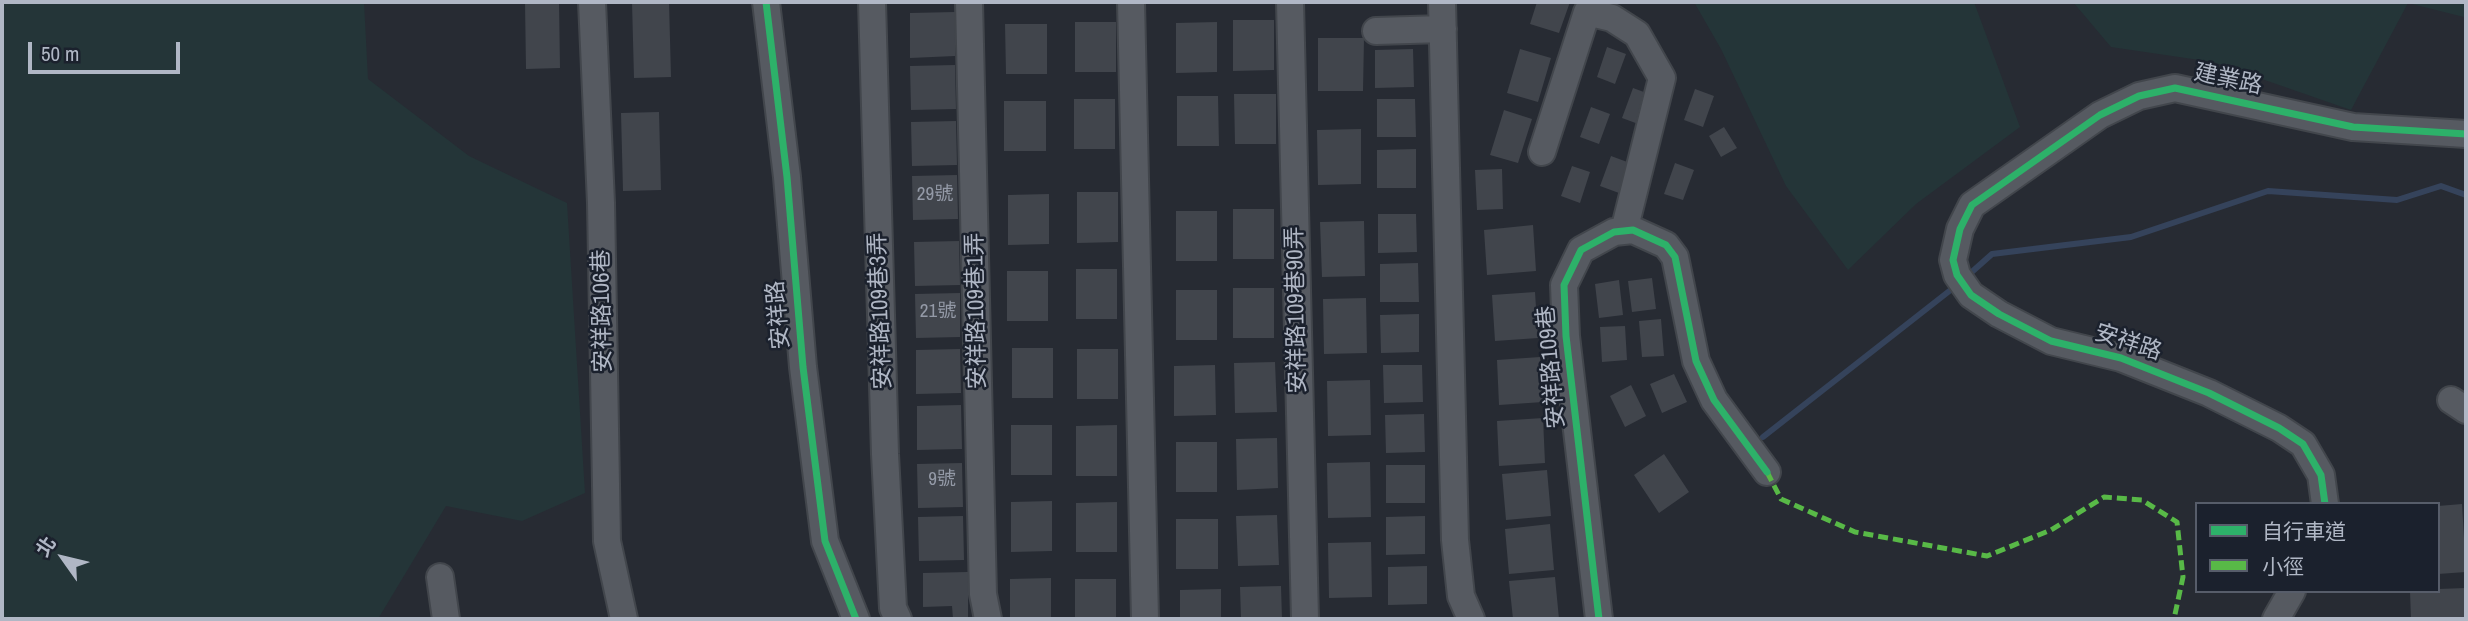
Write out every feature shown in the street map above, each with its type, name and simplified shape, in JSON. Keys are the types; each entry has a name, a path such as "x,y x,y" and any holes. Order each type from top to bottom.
{"street":[{"name":"安祥路106巷","path":"592,2 601,203 607,541 624,619"},
{"name":"安祥路","path":"766,2 787,177 803,367 825,541 856,619"},
{"name":"安祥路109巷3弄","path":"872,2 885,454 893,608 898,619"},
{"name":"安祥路109巷1弄","path":"970,2 984,594 988,619"},
{"path":"1131,2 1145,619"},
{"name":"安祥路109巷90弄","path":"1290,2 1305,619"},
{"path":"1442,2 1455,540 1461,596 1471,619"},
{"path":"1542,152 1587,12 1612,18 1637,34 1662,78 1624,231 1633,230 1666,245 1675,257 1696,361 1714,400 1767,472"},
{"path":"1376,31 1443,29"},
{"name":"建業路","path":"1972,205 2100,115 2139,96 2175,88 2353,127 2466,134"},
{"name":"安祥路","path":"1972,205 1960,229 1953,260 1957,275 1971,295 1999,314 2051,341 2121,358 2209,393 2279,428 2303,444 2321,475 2325,502"},
{"name":"安祥路109巷","path":"1600,619 1566,336 1564,285 1581,250 1614,232 1624,231"},
{"path":"440,576 446,619"},
{"path":"2276,619 2291,593"}],"shaded area":[{"path":"2,2 364,2 368,79 469,156 567,203 585,493 522,521 446,506 378,619 2,619"},
{"path":"1694,2 1974,2 2020,127 1916,204 1848,270 1786,186 1721,49"},
{"path":"2073,2 2466,2 2466,22 2464,17 2408,3 2351,110 2213,62 2111,47"}],"building":[{"path":"525,2 559,2 560,68 526,69"},
{"path":"632,2 669,2 671,77 634,78"},
{"path":"1537,2 1570,2 1559,33 1530,24"},
{"path":"955,12 955,56 910,58 910,13"},
{"path":"1233,20 1274,20 1274,70 1233,71"},
{"path":"1075,22 1116,22 1116,72 1075,72"},
{"path":"1217,22 1217,72 1176,73 1176,23"},
{"path":"1005,24 1047,24 1047,74 1006,74"},
{"path":"1318,38 1364,38 1363,91 1318,91"},
{"path":"1607,47 1626,54 1615,84 1597,77"},
{"path":"1413,49 1414,87 1375,88 1375,50"},
{"path":"1520,49 1551,58 1538,102 1507,93"},
{"path":"955,65 956,109 911,110 910,66"},
{"path":"1633,88 1652,95 1641,125 1622,118"},
{"path":"1695,89 1714,96 1703,127 1684,120"},
{"path":"1234,94 1276,94 1276,144 1235,144"},
{"path":"1177,96 1218,96 1219,146 1177,146"},
{"path":"1074,99 1115,99 1115,149 1074,149"},
{"path":"1377,99 1415,99 1416,137 1377,137"},
{"path":"1004,101 1046,101 1046,151 1004,151"},
{"path":"1591,107 1610,114 1599,144 1580,137"},
{"path":"1504,110 1532,119 1518,163 1490,155"},
{"path":"659,112 661,190 623,191 621,113"},
{"path":"956,121 957,165 912,166 911,122"},
{"path":"1724,127 1737,148 1721,157 1709,136"},
{"path":"1361,129 1361,184 1318,185 1317,130"},
{"path":"1416,149 1416,188 1377,188 1377,150"},
{"path":"1611,156 1630,163 1619,193 1600,186"},
{"path":"1675,163 1694,170 1683,200 1664,194"},
{"path":"1572,166 1590,172 1580,203 1561,196"},
{"path":"1502,169 1503,209 1477,210 1475,170"},
{"path":"957,175 958,219 913,220 912,176"},
{"path":"1077,192 1118,192 1118,242 1077,243"},
{"path":"1049,194 1049,244 1008,245 1008,195"},
{"path":"1233,209 1274,209 1274,259 1233,259"},
{"path":"1176,211 1217,211 1217,261 1176,261"},
{"path":"1378,214 1416,214 1417,252 1378,253"},
{"path":"1364,221 1365,276 1322,277 1320,222"},
{"path":"1533,225 1536,271 1487,275 1484,230"},
{"path":"959,241 960,285 915,286 914,242"},
{"path":"1418,263 1419,302 1380,302 1380,264"},
{"path":"1076,269 1117,269 1117,319 1076,319"},
{"path":"1007,271 1048,271 1048,321 1007,321"},
{"path":"1652,278 1656,309 1632,312 1628,281"},
{"path":"1619,280 1623,315 1599,318 1595,284"},
{"path":"1233,288 1274,288 1274,338 1233,338"},
{"path":"1176,290 1217,290 1217,340 1176,340"},
{"path":"1535,292 1538,338 1495,341 1492,295"},
{"path":"960,293 960,337 916,338 915,294"},
{"path":"1366,298 1367,353 1324,354 1323,299"},
{"path":"1419,314 1419,352 1381,353 1380,315"},
{"path":"1661,319 1664,356 1642,357 1639,321"},
{"path":"1625,326 1627,360 1602,362 1600,327"},
{"path":"1012,348 1053,348 1053,398 1012,398"},
{"path":"960,349 961,393 916,394 916,350"},
{"path":"1077,349 1118,349 1118,399 1077,399"},
{"path":"1540,357 1543,402 1499,405 1497,360"},
{"path":"1275,362 1277,412 1235,413 1234,363"},
{"path":"1215,365 1216,415 1174,416 1174,366"},
{"path":"1383,365 1422,365 1423,402 1384,403"},
{"path":"1674,374 1687,402 1662,413 1650,384"},
{"path":"1370,380 1371,435 1328,436 1327,381"},
{"path":"1631,385 1646,416 1625,427 1610,396"},
{"path":"961,405 962,449 917,450 917,406"},
{"path":"1424,414 1425,452 1386,453 1385,415"},
{"path":"1543,418 1545,463 1499,466 1497,421"},
{"path":"1011,425 1052,425 1052,475 1011,475"},
{"path":"1117,425 1117,476 1076,476 1076,426"},
{"path":"1277,438 1278,488 1237,490 1236,439"},
{"path":"1176,442 1217,442 1217,492 1176,492"},
{"path":"1664,454 1689,492 1659,513 1634,475"},
{"path":"1370,462 1371,517 1328,518 1327,463"},
{"path":"962,463 963,507 918,508 917,464"},
{"path":"1386,465 1425,465 1425,503 1386,503"},
{"path":"1547,470 1551,516 1506,520 1502,474"},
{"path":"1052,501 1052,551 1011,552 1011,502"},
{"path":"1117,502 1117,552 1076,552 1076,503"},
{"path":"2462,504 2466,572 2440,574 2440,506"},
{"path":"1277,515 1279,565 1238,566 1236,516"},
{"path":"963,516 964,560 919,561 918,517"},
{"path":"1425,516 1425,554 1386,555 1386,517"},
{"path":"1176,519 1218,519 1218,569 1176,569"},
{"path":"1550,524 1554,570 1509,574 1505,529"},
{"path":"1371,542 1372,597 1329,598 1328,543"},
{"path":"1427,566 1427,604 1388,605 1388,567"},
{"path":"968,572 968,619 953,619 952,606 923,607 923,573"},
{"path":"1555,577 1559,619 1513,619 1509,581"},
{"path":"1051,578 1051,619 1010,619 1010,579"},
{"path":"1075,579 1116,579 1116,619 1075,619"},
{"path":"1281,586 1282,619 1241,619 1240,587"},
{"path":"2466,588 2466,619 2411,619 2410,593 2440,593 2440,589"},
{"path":"1221,589 1221,619 1180,619 1180,590"}],"waterway":[{"path":"1965,278 1992,254 2131,237 2268,191 2397,200 2441,186 2466,195"},
{"path":"1763,437 1957,285"}],"marked path":[{"path":"1767,472 1781,499 1855,532 1987,556 2051,530 2104,497 2142,500 2177,522 2183,577 2174,619"}],"cycle path":[{"path":"766,2 787,177 803,367 825,541 856,619"},
{"path":"2325,502 2321,475 2303,444 2279,428 2209,393 2121,358 2051,341 1999,314 1971,295 1957,275 1953,260 1960,229 1972,205 2100,115 2139,96 2175,88 2353,127 2466,134"},
{"path":"1599,619 1566,336 1564,285 1581,250 1614,232 1633,230 1666,245 1675,257 1696,361 1714,400 1767,472"}]}
